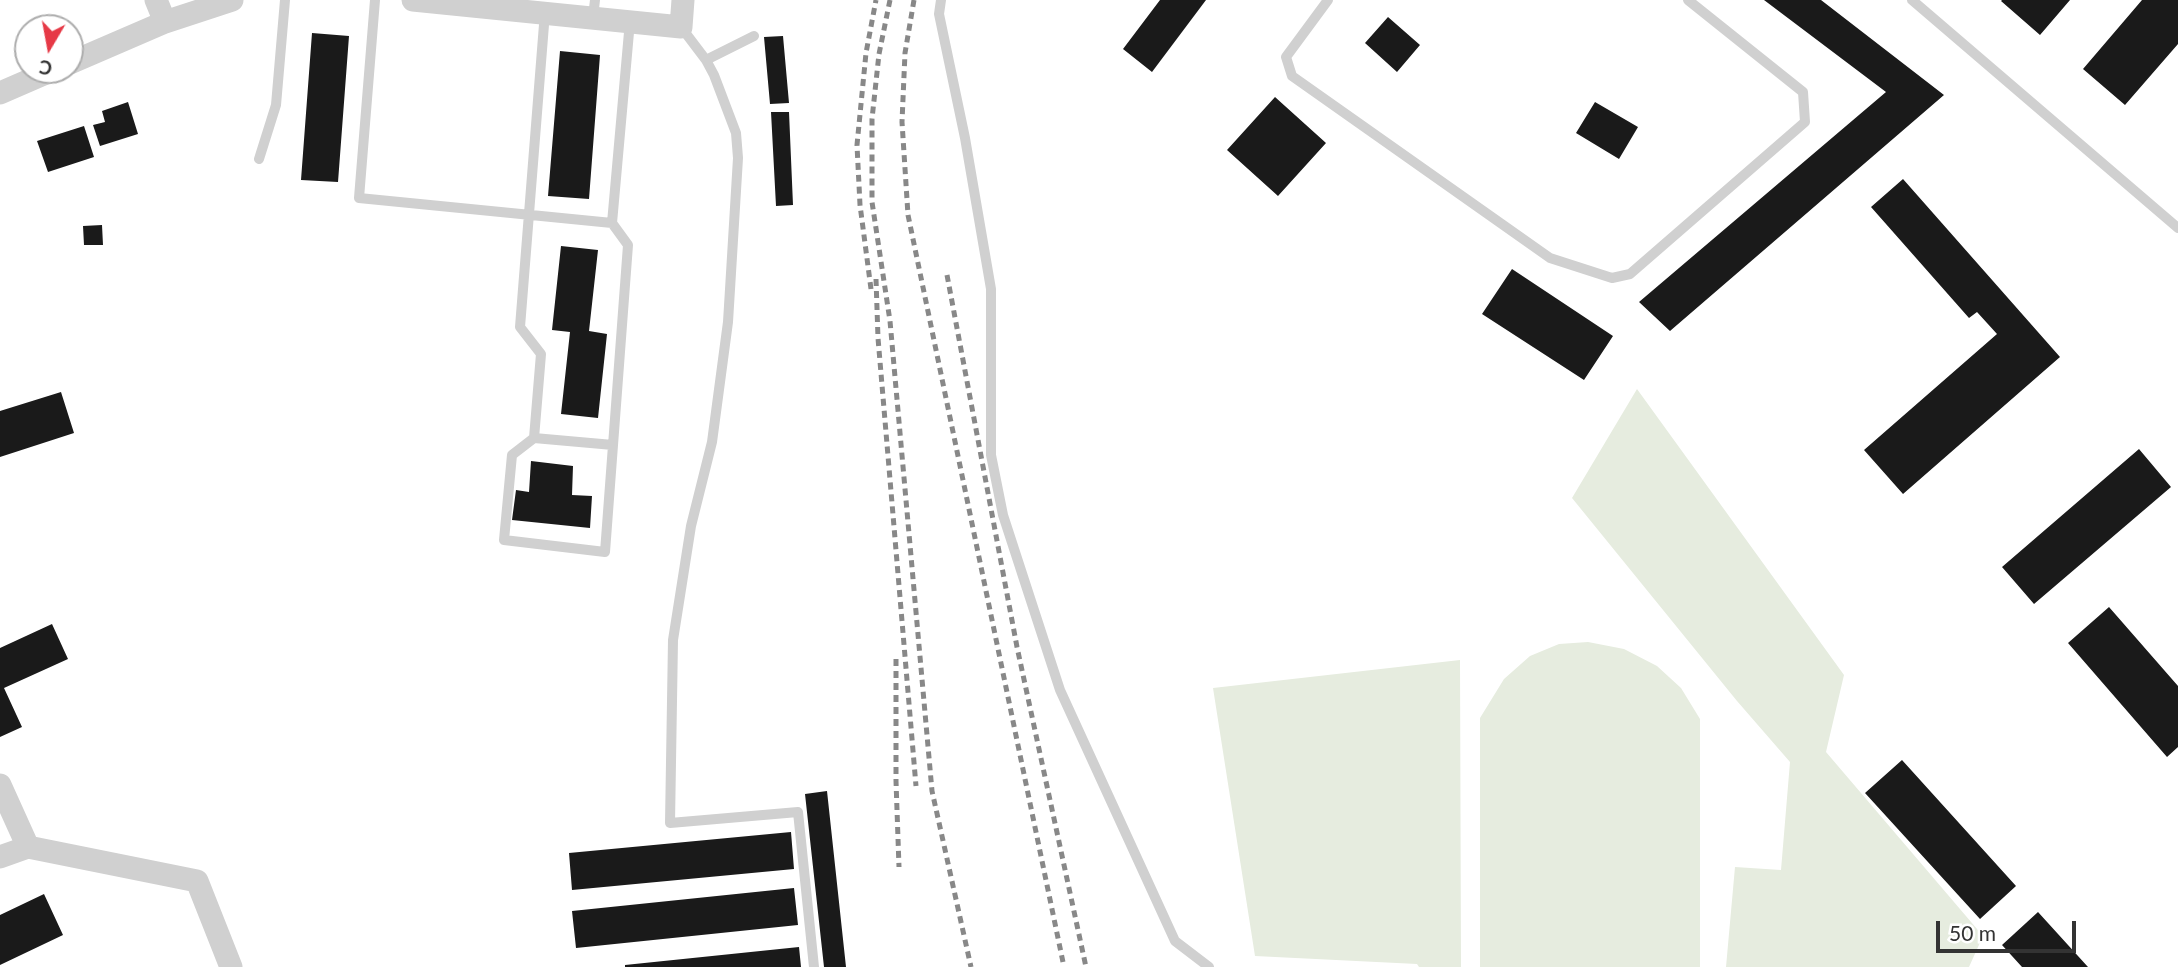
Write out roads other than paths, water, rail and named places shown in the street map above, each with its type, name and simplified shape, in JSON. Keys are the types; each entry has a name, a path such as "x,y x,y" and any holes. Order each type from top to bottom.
{"street":[{"path":"156,0 165,22"},
{"path":"84,57 165,22 232,0"},
{"path":"413,0 594,9 630,21 681,27 683,0"},
{"path":"0,93 21,84"},
{"path":"0,785 29,847"},
{"path":"0,856 29,847 197,881 232,967"}],"lane":[{"path":"259,159 276,105 285,0"},
{"path":"375,0 359,198 612,223"},
{"path":"941,0 939,14 965,138 991,289 991,454 1003,515 1060,690 1175,941 1209,967"},
{"path":"1328,0 1286,57 1292,75 1550,258 1612,278 1630,274 1805,122 1803,92 1688,0"},
{"path":"1912,0 2178,228"},
{"path":"534,7 529,215 520,327 541,354 534,438"},
{"path":"613,446 534,438 512,455 504,540 605,552 613,446 628,245 612,223 630,21"},
{"path":"681,27 706,60 725,101 736,133 738,187 728,322 714,429 691,526 673,640 670,823 798,812 814,967"},
{"path":"706,60 754,36"}],"railway":[{"path":"871,289 860,205 857,145 866,53 876,0"},
{"path":"890,0 879,54 872,119 872,202 890,321 932,791 971,967"},
{"path":"914,0 905,53 902,122 908,215 1064,967"},
{"path":"947,275 1017,647 1086,967"},
{"path":"876,279 878,338 916,786"},
{"path":"896,659 899,867"}]}
